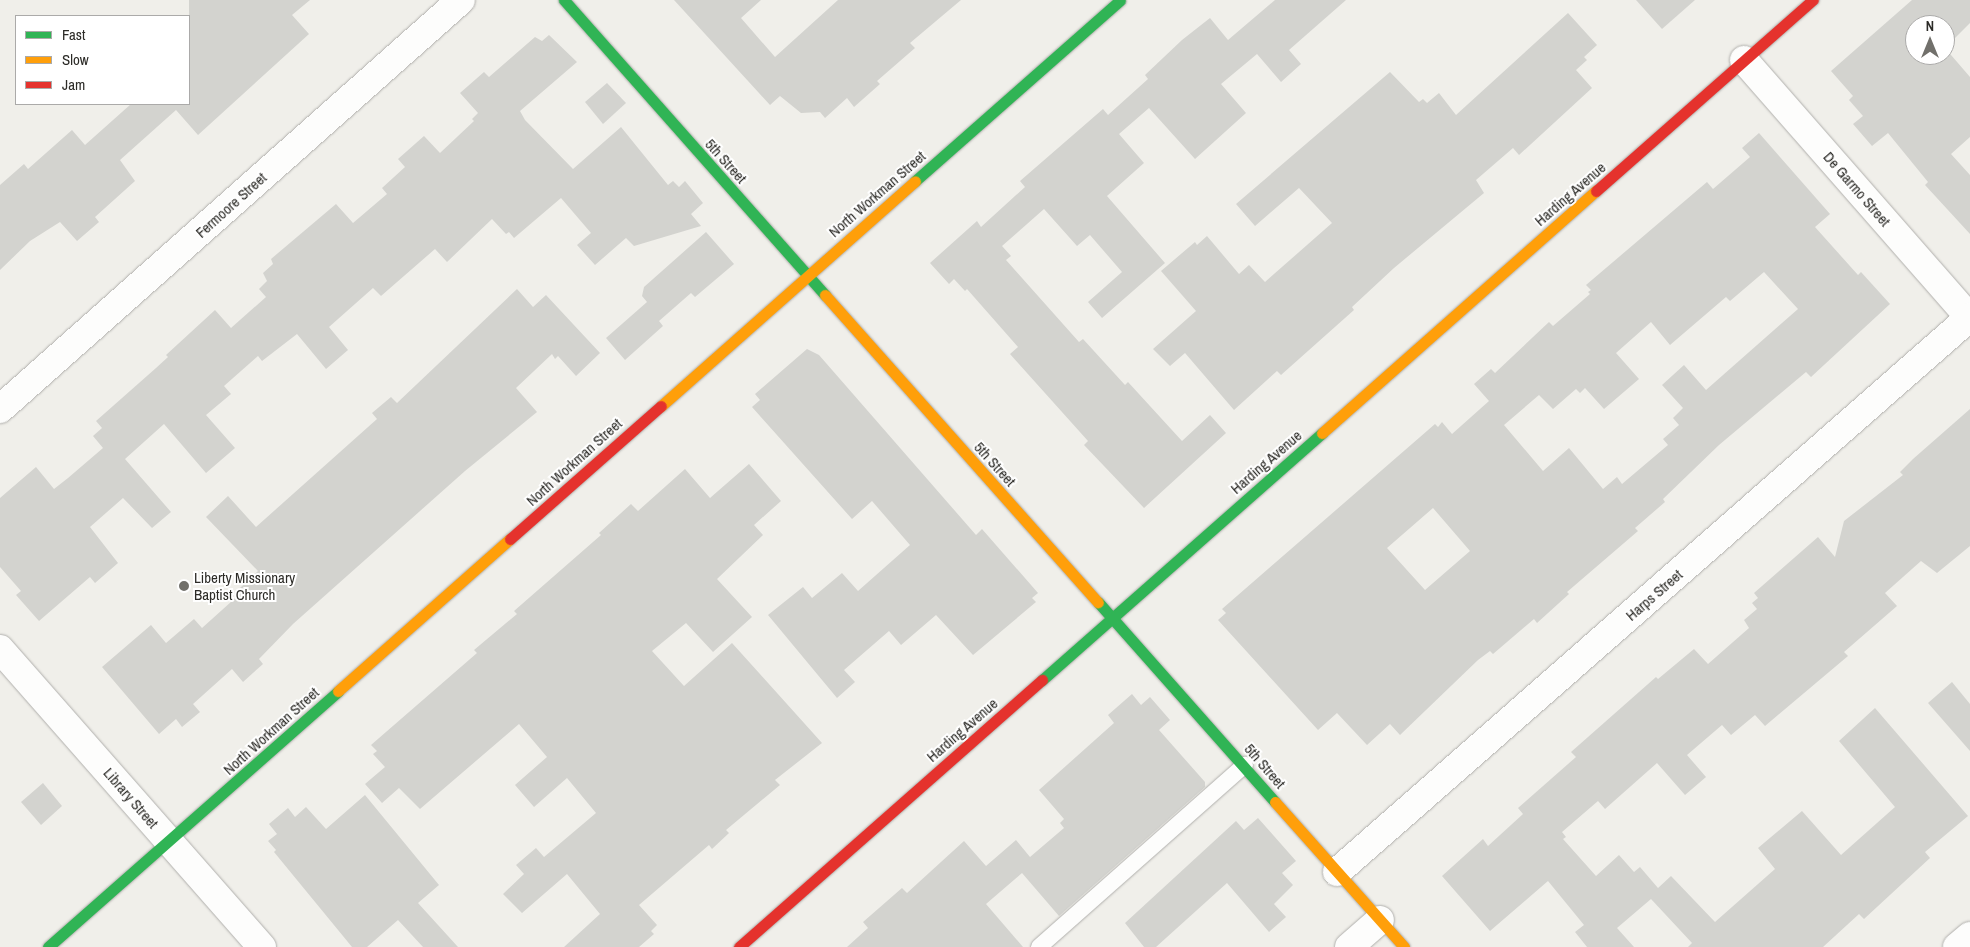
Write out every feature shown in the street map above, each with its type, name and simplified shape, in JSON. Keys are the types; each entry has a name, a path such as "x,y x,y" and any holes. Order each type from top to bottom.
{"street":[{"name":"Fermoore Street","path":"0,409 461,0"},
{"name":"5th Street","path":"564,0 1112,618 1245,765 1404,947"},
{"name":"North Workman Street","path":"48,947 1120,0"},
{"name":"Harding Avenue","path":"739,947 1813,0"},
{"name":"De Garmo Street","path":"1744,60 1970,318"},
{"name":"Harps Street","path":"1337,872 1970,318"},
{"name":"Library Street","path":"0,649 262,947"},
{"path":"1349,947 1380,920"},
{"path":"1957,947 1970,936"}],"lane":[{"path":"1039,947 1245,765"}],"building":[{"path":"189,0 310,0 292,15 309,34 198,135 176,110 120,160 135,181 95,217 99,222 77,241 60,222 30,241 0,270 0,185 24,164 28,169 72,130 85,145 130,105 190,105"},
{"path":"674,0 761,0 741,18 775,57 838,0 961,0 910,43 915,48 877,81 880,84 854,107 847,98 825,118 820,112 801,113 780,96 770,105"},
{"path":"1275,0 1346,0 1289,50 1301,64 1281,82 1257,54 1221,84 1246,113 1195,159 1149,108 1119,134 1144,163 1107,196 1165,263 1102,318 1088,302 1122,272 1090,235 1077,246 1044,209 1002,246 1011,256 1006,260 1079,342 1083,339 1125,385 1128,382 1182,441 1210,415 1226,433 1144,508 1084,445 1088,441 1010,354 1018,347 967,289 965,291 954,279 949,284 930,263 977,221 981,227 1025,187 1020,181 1103,109 1108,115 1148,79 1145,75 1182,40 1210,18 1228,40"},
{"path":"1636,0 1695,0 1662,29"},
{"path":"1912,0 1970,0 1970,23 1955,38 1955,15 1905,15 1905,65 1955,65 1955,60 1970,77 1970,137 1951,154 1970,175 1970,234 1925,185 1928,182 1888,133 1872,146 1853,124 1863,116 1849,100 1853,96 1831,71"},
{"path":"1568,13 1597,45 1584,57 1587,60 1576,70 1592,88 1519,155 1513,148 1476,180 1484,193 1394,268 1352,307 1354,310 1281,375 1277,371 1234,410 1185,353 1170,366 1153,349 1196,311 1161,271 1195,242 1197,245 1207,236 1239,274 1249,265 1265,282 1332,223 1299,188 1255,226 1236,204 1390,72 1419,102 1423,99 1427,103 1439,93 1456,115"},
{"path":"549,35 577,62 520,111 525,120 573,169 621,127 668,185 673,181 679,187 685,181 703,203 691,214 701,226 634,246 626,238 595,265 577,245 591,233 561,198 514,238 509,232 506,234 492,219 447,262 435,249 381,296 373,288 329,327 348,350 326,369 297,334 262,361 258,356 224,386 231,394 206,415 235,448 206,473 164,424 125,459 171,512 152,528 123,498 90,527 118,563 95,583 90,577 39,621 16,595 21,591 0,567 0,498 36,467 54,489 68,478 103,448 93,436 102,428 96,421 168,357 166,355 215,310 231,328 266,297 259,289 267,281 263,273 273,264 271,259 336,204 353,223 387,194 382,188 405,167 398,159 424,136 440,153 474,121 472,119 478,113 460,93 484,72 489,77 535,37 542,41"},
{"path":"607,83 626,103 603,124 585,102"},
{"path":"1759,133 1830,214 1815,227 1858,275 1861,272 1890,304 1811,377 1806,372 1719,445 1663,499 1665,502 1635,528 1638,531 1567,592 1569,594 1537,623 1534,619 1493,654 1490,651 1478,660 1400,735 1390,724 1367,745 1337,713 1318,730 1218,620 1226,613 1222,609 1435,424 1438,427 1442,422 1452,434 1489,401 1474,384 1491,369 1495,373 1549,322 1553,326 1590,294 1588,292 1591,290 1586,285 1707,182 1713,189 1750,157 1742,148","holes":["1764,272 1798,309 1706,390 1684,365 1662,385 1683,408 1673,418 1679,425 1663,439 1668,445 1622,484 1617,477 1603,489 1569,448 1543,471 1504,425 1539,395 1553,409 1576,389 1580,393 1585,388 1604,409 1639,379 1616,353 1651,322 1670,345 1726,297 1730,301","1433,508 1470,551 1425,590 1387,548"]},
{"path":"706,232 734,264 695,297 691,293 659,321 663,326 625,360 606,338 647,302 642,296 644,287"},
{"path":"517,289 533,307 546,295 600,353 576,376 558,356 555,359 552,354 516,388 537,412 465,471 293,624 259,659 263,664 243,682 232,669 193,704 200,712 182,727 176,719 159,734 102,667 151,625 166,643 194,619 202,628 242,592 239,589 258,571 206,517 228,496 256,527 377,419 372,413 391,397 397,403"},
{"path":"807,349 819,355 976,535 982,529 1038,593 1032,598 1036,602 973,655 936,615 901,645 889,631 844,670 855,682 837,698 768,615 803,587 812,598 842,573 858,591 910,545 872,501 852,519 752,407 760,400 755,394"},
{"path":"1970,409 1970,546 1937,573 1921,561 1885,593 1897,606 1844,652 1848,656 1765,726 1755,715 1731,735 1722,725 1687,755 1706,777 1685,795 1657,763 1605,809 1598,801 1562,832 1566,837 1563,839 1596,876 1619,855 1634,872 1640,867 1658,888 1671,876 1715,922 1775,869 1758,848 1802,811 1841,855 1895,807 1839,741 1875,708 1968,816 1925,852 1930,858 1864,919 1859,914 1823,947 1688,947 1692,943 1651,899 1617,928 1634,947 1587,947 1575,932 1584,925 1548,881 1490,931 1442,876 1483,839 1488,846 1523,814 1518,808 1576,757 1571,752 1656,677 1658,679 1694,649 1708,664 1749,628 1744,620 1757,609 1752,603 1758,598 1754,593 1818,537 1835,557 1844,521 1903,475 1900,472 1913,459"},
{"path":"749,464 781,501 754,525 763,535 717,579 752,617 713,652 686,623 652,651 684,686 732,643 822,743 775,780 780,785 726,830 729,833 712,849 709,845 639,905 657,925 651,931 654,934 639,947 564,947 600,914 567,874 522,913 503,894 524,874 516,865 536,848 544,857 596,813 567,778 534,807 515,785 547,757 519,724 420,809 399,788 382,803 365,784 385,767 373,754 377,751 371,745 477,653 474,650 517,614 514,611 601,535 599,533 631,504 638,511 685,469 710,498"},
{"path":"1952,682 1970,704 1970,751 1928,703"},
{"path":"1132,694 1141,705 1150,697 1170,720 1159,730 1205,782 1205,787 1059,916 1022,873 986,904 1023,947 847,947 868,928 863,922 902,888 907,893 964,841 986,866 1016,840 1030,857 1064,828 1060,823 1064,819 1039,790 1114,723 1108,715"},
{"path":"43,783 62,806 41,825 21,802"},
{"path":"365,795 439,885 418,903 458,947 423,947 398,920 367,947 352,947 274,852 276,850 268,841 277,834 269,824 288,808 295,817 306,807 326,829"},
{"path":"1258,818 1296,861 1282,873 1293,885 1274,904 1286,917 1269,932 1227,883 1156,947 1144,947 1125,923 1236,821 1244,830"}],"traffic: fast":[{"path":"564,0 825,295"},
{"path":"915,181 1120,0"},
{"path":"1042,680 1322,433"},
{"path":"1098,602 1275,802"},
{"path":"48,947 338,691"}],"traffic: slow":[{"path":"661,406 915,181"},
{"path":"1322,433 1596,191"},
{"path":"825,295 1098,602"},
{"path":"338,691 510,539"},
{"path":"1275,802 1404,947"}],"traffic: jam":[{"path":"1596,191 1813,0"},
{"path":"510,539 661,406"},
{"path":"739,947 1042,680"}],"place":[{"name":"Liberty Missionary Baptist Church","path":"184,586"}]}
